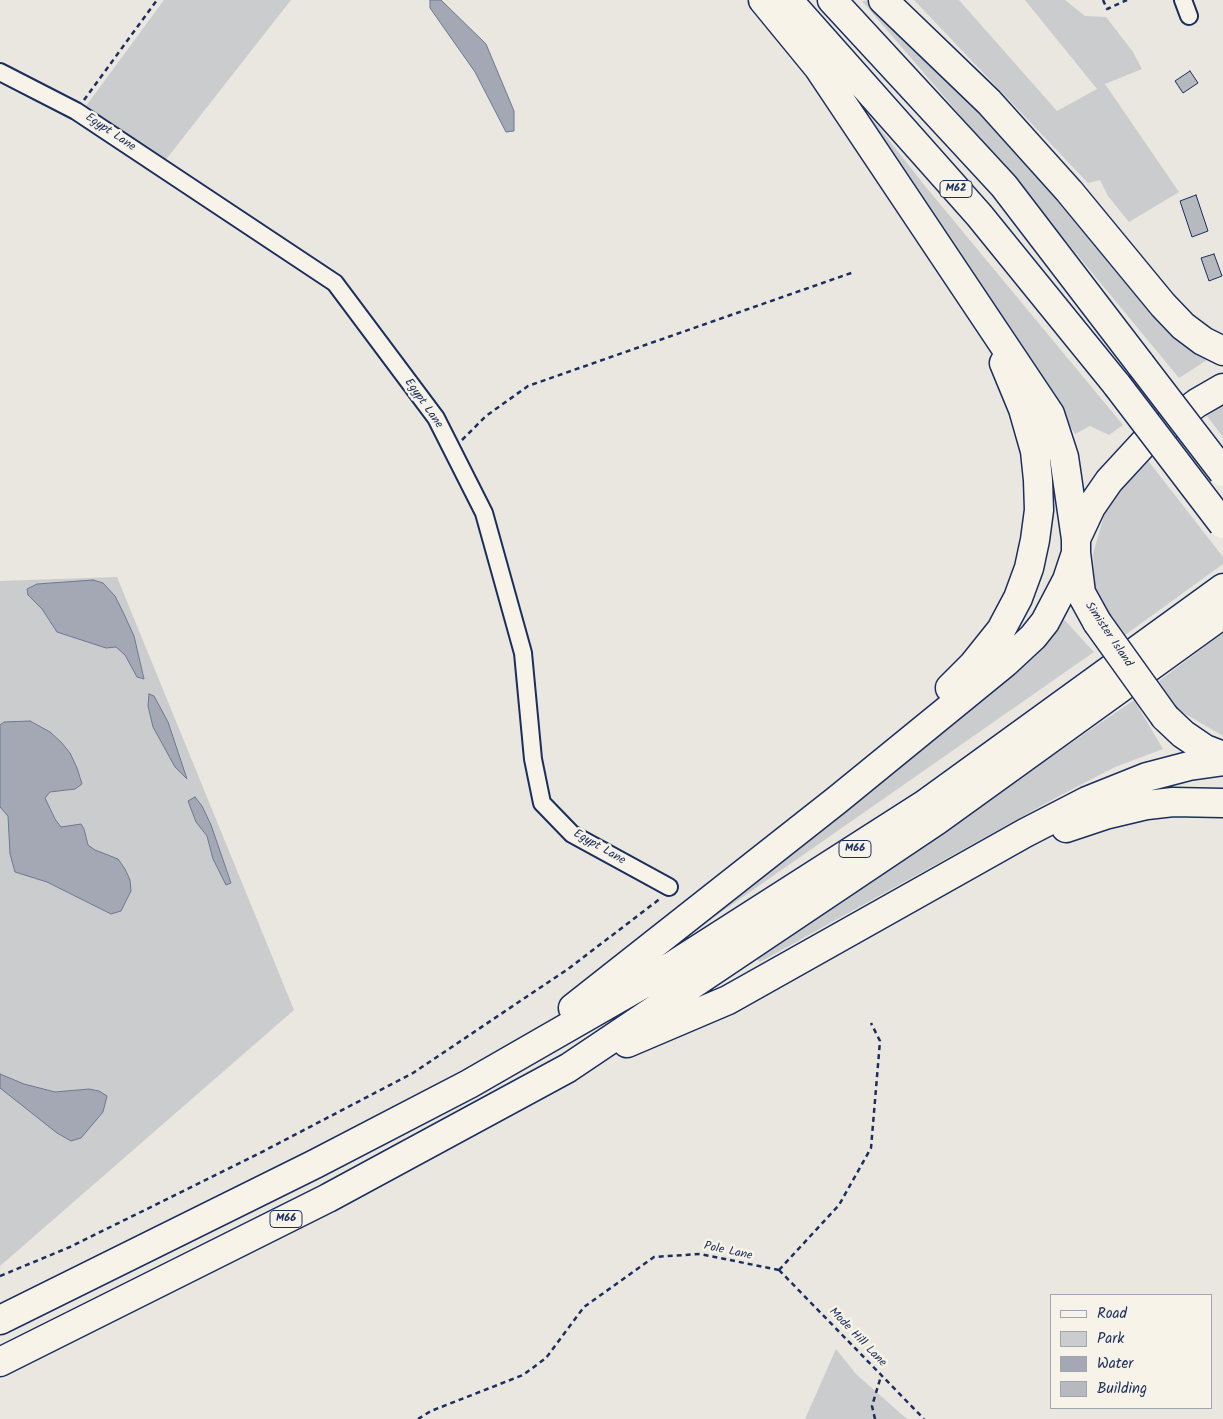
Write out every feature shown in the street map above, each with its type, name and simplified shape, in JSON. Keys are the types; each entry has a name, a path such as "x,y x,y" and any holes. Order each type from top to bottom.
{"highway":[{"path":"762,0 818,67 957,272 1008,370 1023,409 1034,451 1038,480 1039,510 1029,568 1018,598 1001,630 973,665 837,800"},
{"name":"M62","path":"788,0 979,216 1117,385 1223,524"},
{"path":"832,0 1004,186 1223,472"},
{"path":"883,0 989,102 1069,191 1163,305 1203,341 1223,351"},
{"path":"1069,191 1165,286 1201,317 1223,330"},
{"name":"Simister Island","path":"957,272 1050,414 1064,457 1081,593 1097,622 1166,717 1183,734 1206,749 1223,756"},
{"path":"469,1084 538,1036 837,800 1005,663 1033,637 1057,603 1091,507 1126,460 1144,443 1197,403 1223,388"},
{"name":"M66","path":"0,1320 315,1164 469,1084 650,980 925,804 1223,588"},
{"name":"M66","path":"568,1068 936,821 1223,614"},
{"path":"941,882 1025,833 1087,801 1147,777 1189,766 1223,761"},
{"path":"941,882 1069,827 1105,815 1174,802 1223,803"},
{"name":"M66","path":"0,1362 328,1198 568,1068 728,1000 941,882"}],"street":[{"path":"1182,0 1190,16"},
{"name":"Egypt Lane","path":"0,72 76,111 335,283 436,418 484,513 523,654 534,759 542,803 572,834 669,887"}],"path":[{"path":"76,111 157,0"},
{"path":"1103,0 1107,9 1127,0"},
{"path":"452,450 486,416 528,386 854,272"},
{"path":"0,1276 113,1226 260,1153 413,1073 568,968 659,900 669,887"},
{"path":"779,1270 839,1205 871,1148 880,1041 871,1023"},
{"name":"Pole Lane","path":"418,1419 431,1411 523,1375 546,1358 584,1307 654,1257 700,1254 779,1270"},
{"name":"Mode Hill Lane","path":"779,1270 924,1419"},
{"path":"875,1419 872,1406 881,1376"}],"green space":[{"path":"164,0 291,0 164,162 86,106"},
{"path":"872,0 1210,358 1179,378 1008,171 862,1"},
{"path":"914,0 959,0 1057,111 1097,89 1025,0 1065,0 1085,16 1106,17 1133,52 1142,69 1105,84 1179,192 1129,222 1108,196 1100,180 1088,183"},
{"path":"859,102 925,186 1123,425 1109,435 1090,426 1075,434"},
{"path":"1223,405 1223,437 1207,416"},
{"path":"1146,458 1223,557 1223,564 1125,635 1095,594 1093,554 1105,512 1122,484"},
{"path":"117,577 294,1010 0,1266 0,581"},
{"path":"1059,614 1094,652 674,945"},
{"path":"1223,633 1223,736 1177,709 1159,681"},
{"path":"1134,700 1163,749 1115,767 760,962 756,958"},
{"path":"836,1349 856,1374 907,1419 805,1419"}],"water":[{"path":"430,0 441,0 486,44 514,111 514,131 506,132 475,72 430,8"},
{"path":"93,580 103,583 115,596 134,636 144,679 137,677 125,655 116,647 106,648 57,632 42,609 28,595 27,589 37,584"},
{"path":"149,694 154,696 168,722 187,779 175,767 153,727 148,706"},
{"path":"30,721 50,732 70,753 82,784 75,789 50,792 45,798 61,827 81,824 88,845 95,850 118,859 125,869 130,880 131,891 121,911 111,914 47,882 15,872 10,854 8,816 0,807 0,725 4,722"},
{"path":"195,797 202,806 211,825 231,883 226,885 213,859 207,836 196,822 188,801"},
{"path":"0,1074 24,1084 55,1092 89,1089 99,1091 107,1096 103,1112 81,1138 71,1141 57,1133 0,1088"}],"building":[{"path":"1190,71 1198,83 1183,93 1175,81"},
{"path":"1196,195 1208,231 1192,237 1180,201"},
{"path":"1214,254 1222,276 1209,281 1201,258"}]}
